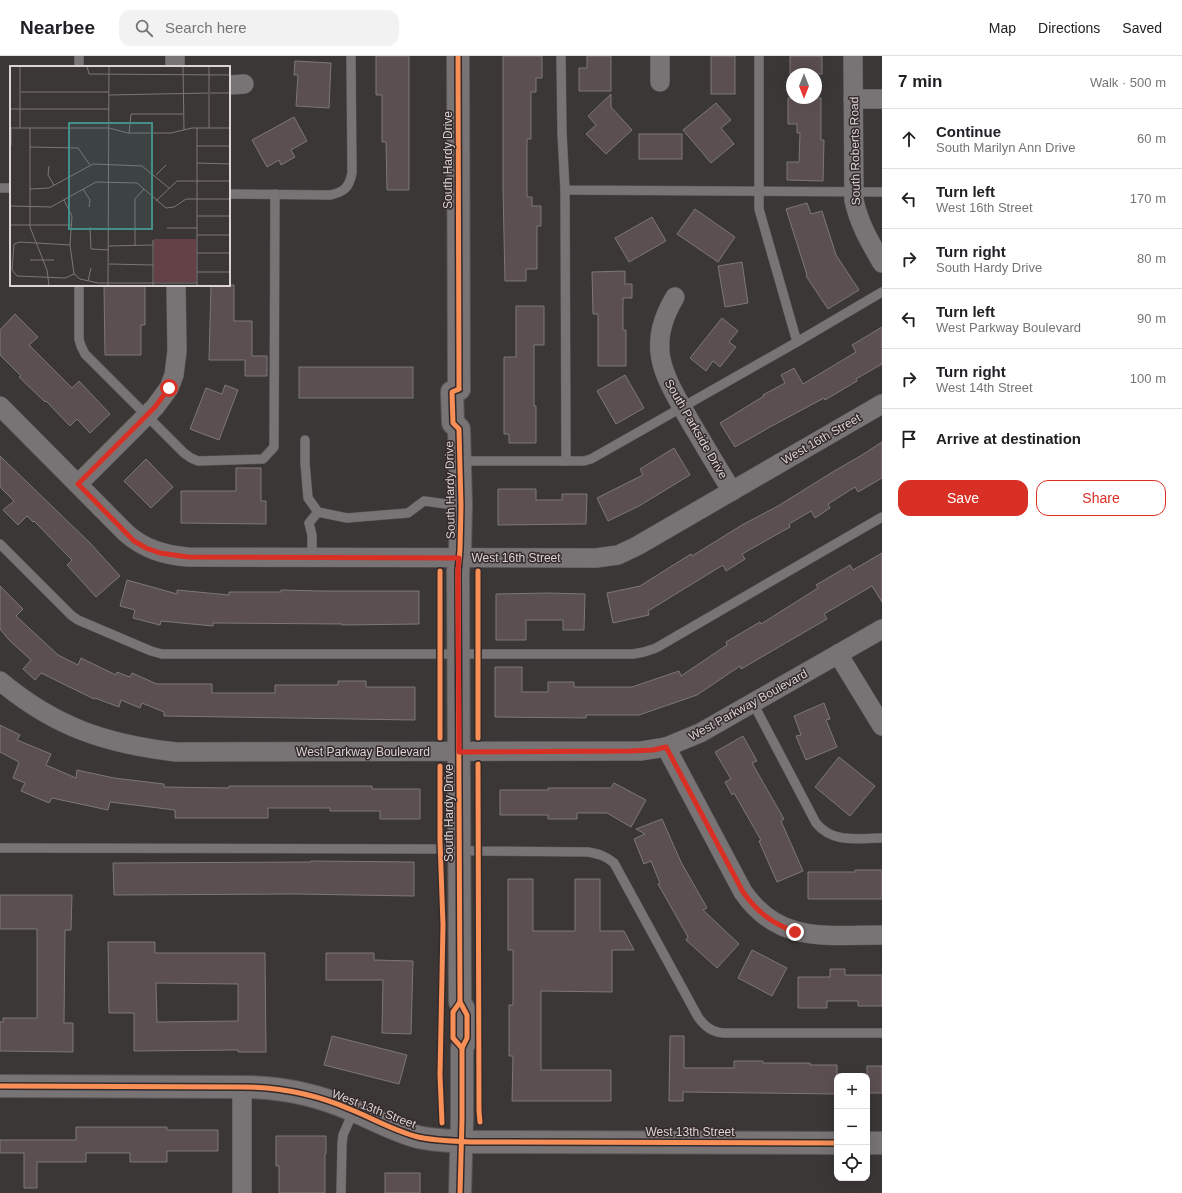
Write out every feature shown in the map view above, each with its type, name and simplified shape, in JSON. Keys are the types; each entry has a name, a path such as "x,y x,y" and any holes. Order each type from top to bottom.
{"street":[{"name":"South Hardy Drive","path":"458,56 459,389 466,393 466,424 459,429 461,506 458,571 460,1002 467,1015 467,1038 462,1048 460,1193"},
{"path":"660,56 660,82"},
{"name":"South Roberts Road","path":"853,56 854,200 863,231 882,263"},
{"path":"853,99 882,99"},
{"path":"78,484 146,416 163,398 169,388 174,375 177,351 176,286"},
{"name":"South Parkside Drive","path":"675,297 662,322 660,334 659,347 664,372 682,407 732,491"},
{"name":"West 16th Street","path":"0,406 134,541 146,548 160,553 188,557 596,558 618,555 637,546 882,404"},
{"name":"West Parkway Boulevard","path":"0,681 29,703 62,722 99,737 136,747 176,752 636,751 666,747 700,733 882,628"},
{"path":"838,654 882,726"},
{"path":"666,747 743,892 760,912 770,920 795,932 824,935 882,935"},
{"name":"West 13th Street","path":"0,1086 257,1087 287,1091 323,1100 354,1110 393,1128 418,1137 461,1142 834,1143"},
{"path":"242,1087 242,1193"},
{"path":"870,1143 882,1143"}],"lane":[{"path":"78,56 79,66"},
{"path":"230,194 334,194 346,188 352,173 351,56"},
{"path":"561,56 562,132 565,190 566,461"},
{"path":"759,56 759,209 797,342"},
{"path":"565,190 882,192"},
{"path":"79,286 79,338 80,346 85,354 184,453 198,461 263,459 274,447 275,194"},
{"path":"459,461 584,461 597,457 882,292"},
{"path":"305,440 308,498 318,512 347,518 408,513 424,501 461,506"},
{"path":"312,558 312,535 310,523 318,512"},
{"path":"0,544 71,615 78,620 151,651 162,654 633,654 656,648 882,517"},
{"path":"753,703 821,830 827,834 843,838 882,838"},
{"path":"0,848 460,850 588,852 599,854 608,857 614,862 698,1017 708,1029 716,1032 882,1033"},
{"path":"341,1193 342,1144 354,1110"}],"building":[{"path":"376,56 409,56 409,190 387,190 386,142 382,142 382,95 376,95"},
{"path":"503,56 542,56 542,78 536,78 536,92 531,92 531,139 527,139 527,197 532,197 532,206 541,206 541,226 537,226 537,269 526,269 526,281 505,281"},
{"path":"587,56 611,56 611,91 579,91 579,68 587,68"},
{"path":"711,56 735,56 735,94 711,94"},
{"path":"790,56 822,56 822,68 790,68"},
{"path":"295,61 331,63 329,108 296,106 298,75 294,75"},
{"path":"611,94 611,107 632,130 606,154 586,134 596,125 588,116"},
{"path":"716,103 731,120 721,128 734,144 711,163 683,130"},
{"path":"788,104 821,104 821,140 824,140 823,181 787,180 787,162 799,162 800,133 797,133 797,124 788,124"},
{"path":"294,117 307,141 291,150 295,157 281,165 279,160 267,167 252,140"},
{"path":"639,134 682,134 682,159 639,159"},
{"path":"807,203 811,214 822,211 836,255 859,290 828,309 806,276 807,275 786,209"},
{"path":"695,209 735,237 718,262 677,234"},
{"path":"652,217 666,241 629,262 615,238"},
{"path":"742,262 748,303 725,307 718,266"},
{"path":"625,271 625,284 632,284 632,298 623,298 623,330 626,330 626,366 598,366 598,314 593,314 592,272"},
{"path":"234,285 234,321 252,321 252,356 267,356 267,376 245,376 245,360 209,360 211,286"},
{"path":"104,286 145,286 145,325 141,325 141,355 105,355"},
{"path":"516,306 544,306 544,345 534,345 534,406 536,406 536,443 509,443 509,434 504,434 504,357 516,357"},
{"path":"15,314 38,337 29,345 72,388 79,381 110,414 90,433 77,419 70,426 46,401 45,402 19,377 21,376 0,355 0,330"},
{"path":"722,318 738,331 729,342 736,347 720,367 713,361 706,371 690,358"},
{"path":"882,327 882,364 856,379 857,381 825,400 824,398 735,447 720,423 764,396 763,395 785,383 781,375 794,368 803,384 856,352 852,345"},
{"path":"299,367 413,367 413,398 299,398"},
{"path":"625,375 644,408 616,424 597,391"},
{"path":"225,385 238,390 219,440 190,429 206,388 222,394"},
{"path":"882,442 882,478 858,492 855,487 828,504 830,508 815,518 811,511 789,524 790,527 742,554 745,559 726,571 723,565 648,611 649,615 613,623 607,593 640,586 691,554 692,556 742,525 778,506"},
{"path":"674,448 690,475 639,506 608,521 597,498 643,475 640,469"},
{"path":"0,456 90,543 120,576 96,597 67,565 72,560 34,521 33,522 27,516 18,525 3,510 14,501 0,487"},
{"path":"146,459 173,487 151,508 124,481"},
{"path":"236,468 261,468 261,501 266,501 266,524 181,523 181,491 236,491"},
{"path":"498,489 536,489 536,500 562,500 562,494 587,494 586,524 498,525"},
{"path":"882,553 882,602 872,586 824,614 827,619 741,669 740,666 697,695 639,715 586,715 586,718 495,717 495,667 522,667 522,692 548,692 548,682 574,682 574,687 632,687 679,671 681,676 727,645 726,642 760,622 761,624 818,588 816,585 850,565 853,570"},
{"path":"127,580 177,594 177,590 229,595 229,592 281,592 281,590 419,591 419,624 342,625 213,623 213,626 161,621 160,625 133,618 135,610 120,606"},
{"path":"0,586 23,609 16,616 58,655 78,665 81,658 116,675 117,672 130,677 132,673 157,684 212,684 212,693 275,693 275,685 338,685 338,681 366,681 366,687 415,687 415,720 164,716 164,712 142,703 140,708 121,700 119,707 95,698 94,699 41,673 35,680 23,669 31,660 9,640 0,629"},
{"path":"496,594 585,594 584,630 563,630 563,620 526,620 526,640 496,640"},
{"path":"824,703 830,719 826,720 837,747 806,760 796,736 801,735 794,716"},
{"path":"0,725 20,735 17,740 51,754 46,765 76,778 77,770 114,778 164,784 164,787 229,788 229,786 372,786 372,789 420,789 420,819 380,819 380,811 330,811 330,808 268,808 268,818 175,818 175,810 110,802 108,810 52,798 49,803 21,791 25,783 13,778 19,762 0,752"},
{"path":"743,736 757,761 752,763 784,819 781,821 803,871 777,882 759,841 761,840 734,793 732,795 725,782 731,779 715,752"},
{"path":"839,757 875,786 850,816 815,787"},
{"path":"614,783 646,800 631,827 607,813 577,813 577,819 548,819 548,815 500,815 500,790 611,788"},
{"path":"662,819 681,862 707,908 703,910 739,944 717,968 686,940 688,937 658,884 660,883 651,861 644,864 634,839 645,834 636,829"},
{"path":"311,861 414,862 414,896 296,894 114,895 113,863"},
{"path":"855,870 882,870 882,899 808,899 808,872 855,872"},
{"path":"508,879 533,879 533,931 575,931 575,879 600,879 600,931 624,931 634,950 612,950 612,992 541,991 541,1070 611,1070 611,1101 512,1101 513,1056 509,1056 509,1005 513,1005 513,950 508,950"},
{"path":"0,895 72,895 71,930 65,930 64,1023 73,1023 73,1052 0,1051 0,1022 3,1022 3,1018 37,1018 37,929 0,929"},
{"path":"108,942 155,942 155,953 265,953 266,1052 238,1052 238,1050 134,1051 134,1013 109,1013","holes":["156,983 238,984 238,1021 157,1022"]},
{"path":"752,950 787,968 772,996 738,978"},
{"path":"326,953 374,953 374,960 413,961 411,1034 382,1033 383,980 326,980"},
{"path":"830,969 845,969 845,975 882,975 882,1006 858,1006 858,1001 827,1001 827,1008 798,1008 798,977 830,977"},
{"path":"332,1036 407,1055 399,1084 324,1065"},
{"path":"670,1036 684,1036 684,1068 734,1068 734,1061 837,1065 837,1073 834,1073 834,1094 683,1092 683,1101 669,1101"},
{"path":"867,1066 882,1066 882,1093 870,1093 870,1073 867,1073"},
{"path":"76,1127 167,1127 167,1130 218,1130 218,1151 167,1151 167,1162 130,1162 130,1153 86,1153 86,1162 37,1162 37,1188 24,1188 24,1153 0,1153 0,1140 76,1140"},
{"path":"276,1136 326,1136 325,1193 279,1193 279,1166 276,1166"},
{"path":"385,1173 420,1173 420,1193 385,1193"}],"cycle path":[{"path":"458,56 459,389"},
{"path":"459,389 452,392 453,423 459,429 461,506 458,571 460,1002 467,1015 467,1038 462,1048 460,1193"},
{"path":"440,571 440,738"},
{"path":"478,571 478,738"},
{"path":"478,764 480,1122"},
{"path":"440,766 440,841 443,925 440,1075 442,1123"},
{"path":"460,1002 453,1012 453,1038 462,1048"},
{"path":"0,1086 270,1088 326,1100 409,1134 418,1137 446,1141 834,1143"}],"route":[{"path":"169,388 155,407 78,484 134,541 146,548 160,553 188,557 459,558 459,752 641,751 666,747 743,892 750,902 770,920 795,932"}]}
